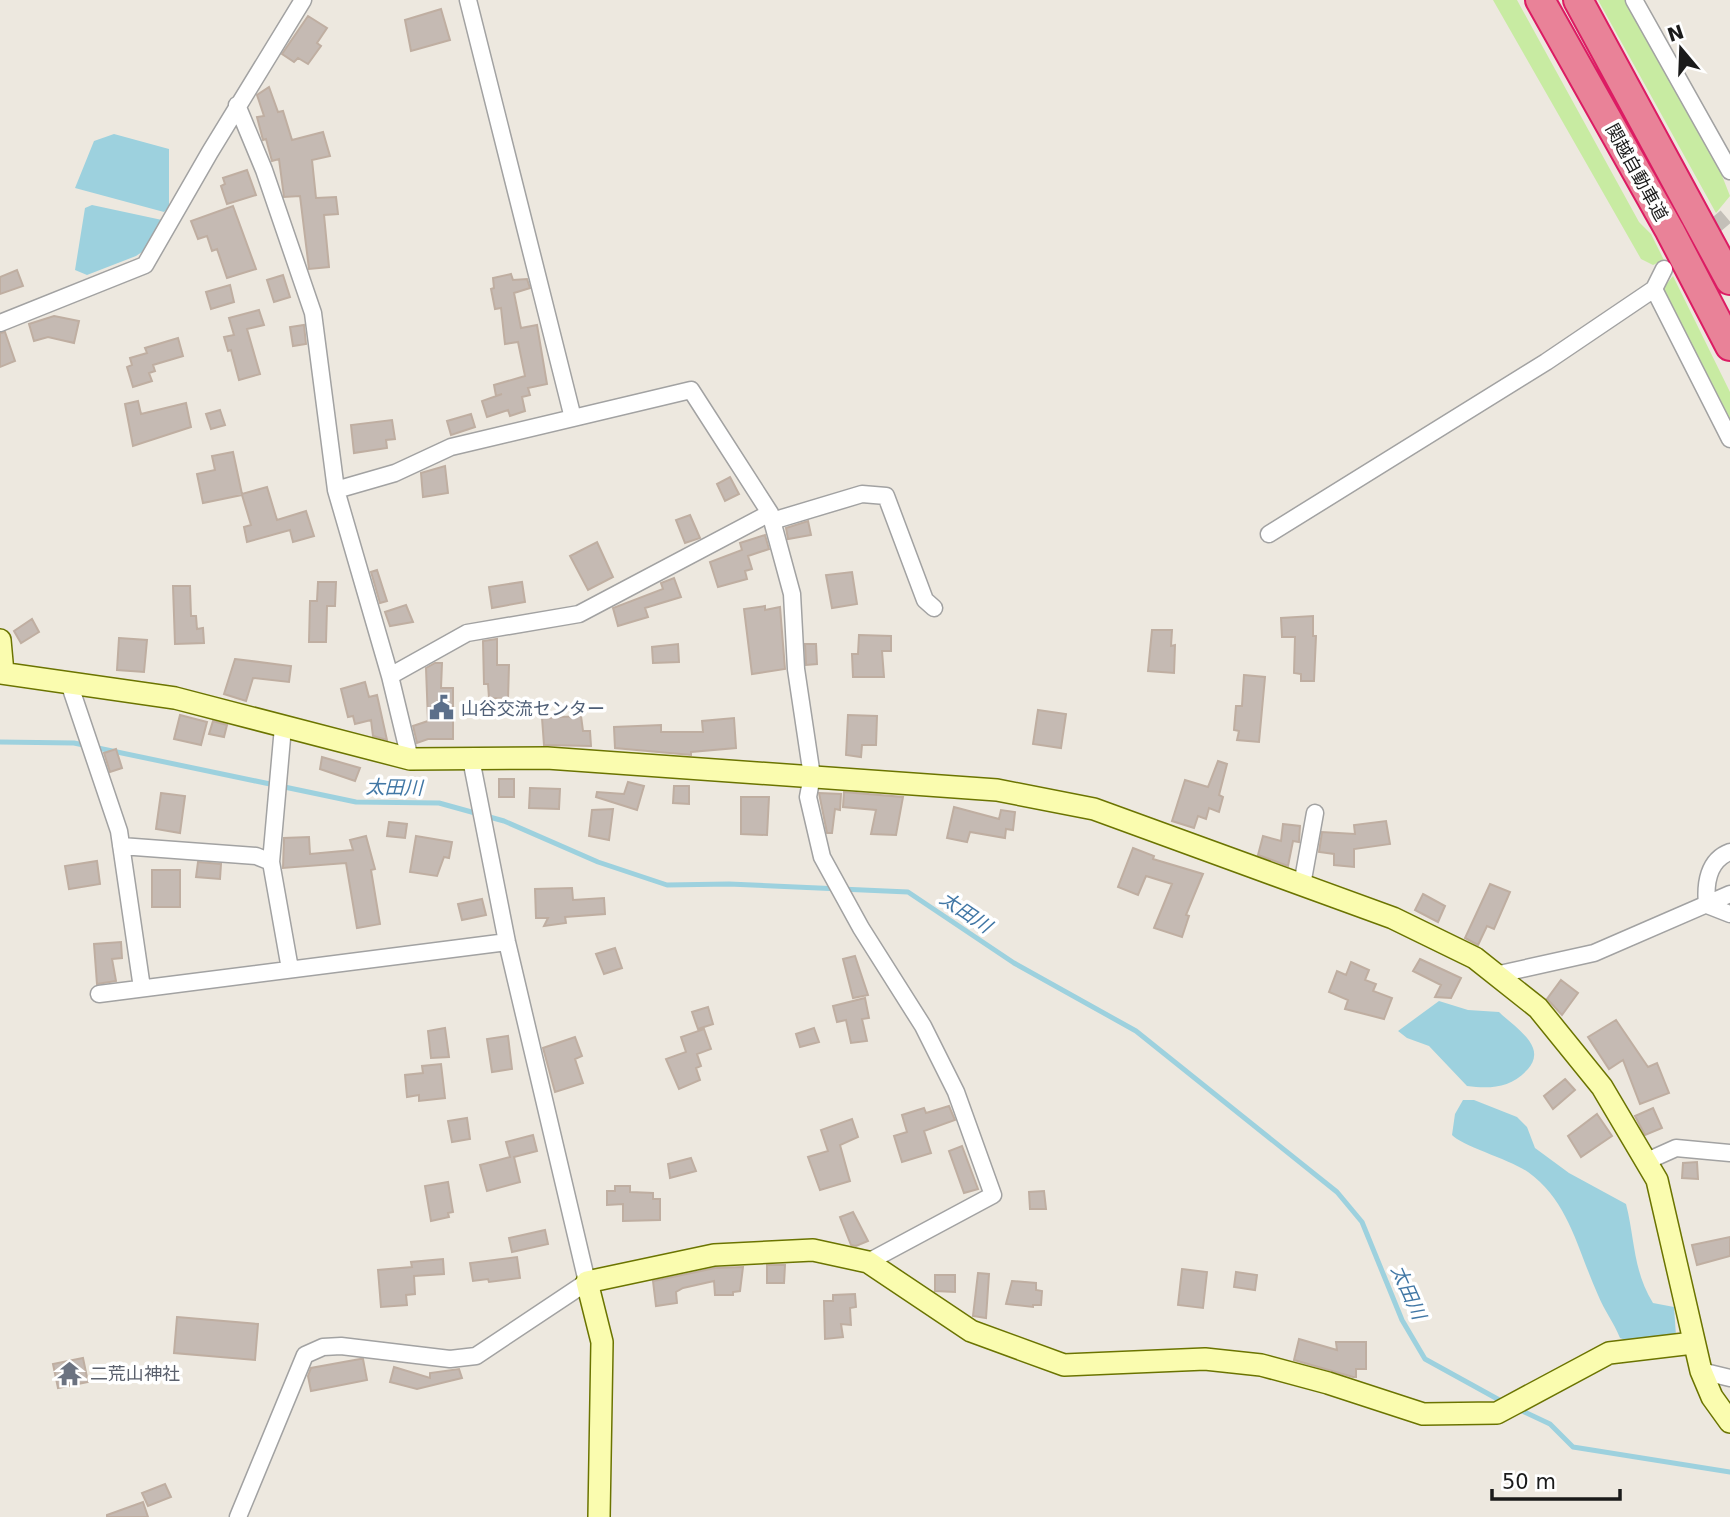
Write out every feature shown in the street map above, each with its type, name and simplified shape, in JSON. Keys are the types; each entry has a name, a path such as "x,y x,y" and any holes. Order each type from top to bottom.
{"highway":[{"name":"関越自動車道","path":"1540,0 1670,231 1730,346"},
{"name":"関越自動車道","path":"1578,0 1730,280"}],"main road":[{"path":"0,640 1,673 175,698 410,759 547,758 812,776 997,790 1094,809 1393,919 1475,958 1538,1008 1602,1087 1657,1180 1700,1371 1712,1397 1730,1422"},
{"path":"599,1517 602,1342 587,1282 714,1255 813,1250 868,1262 971,1331 1064,1365 1205,1359 1261,1365 1328,1383 1423,1415 1497,1413 1609,1353 1693,1343"}],"street":[{"path":"0,323 145,265 237,105 303,0"},
{"path":"468,0 573,418"},
{"path":"1634,0 1730,171"},
{"path":"237,105 264,170 313,313 336,490 390,676 410,759"},
{"path":"1269,534 1546,362 1654,289 1664,269"},
{"path":"1654,289 1730,439"},
{"path":"336,490 395,473 451,447 691,390 771,517 792,594 796,669 812,776 808,797 822,857 861,928 923,1026 956,1092 993,1195 868,1262"},
{"path":"390,676 467,633 579,614 771,517 862,495 886,496 925,600 934,608"},
{"path":"69,682 121,846 142,988"},
{"path":"283,727 271,862 290,969"},
{"path":"238,1517 305,1355 323,1347 341,1346 450,1359 476,1356 587,1282 507,942 471,759"},
{"path":"1302,885 1315,813"},
{"path":"121,846 256,856 271,862"},
{"path":"1707,905 1705,887 1710,870 1723,855 1730,852"},
{"path":"1495,975 1594,953 1730,894"},
{"path":"1707,905 1730,914"},
{"path":"99,994 507,942"},
{"path":"1647,1161 1676,1148 1730,1153"},
{"path":"1700,1371 1730,1378"}],"green space":[{"path":"1493,0 1517,0 1639,222 1651,234 1664,260 1653,265 1641,259"},
{"path":"1598,0 1625,0 1719,168 1730,196 1716,213"},
{"path":"1673,276 1730,392 1730,424 1663,295 1664,287"}],"water":[{"path":"114,134 169,149 169,207 164,212 75,188 94,141"},
{"path":"92,205 162,220 151,246 136,256 87,275 75,270 85,208"},
{"path":"1439,1001 1468,1010 1499,1012 1531,1043 1534,1059 1530,1067 1508,1084 1492,1087 1467,1086 1429,1046 1407,1038 1398,1031"},
{"path":"1463,1100 1474,1100 1517,1117 1527,1127 1535,1148 1569,1173 1626,1204 1635,1255 1646,1291 1653,1303 1674,1307 1676,1336 1628,1341 1620,1338 1600,1301 1571,1228 1553,1197 1528,1172 1452,1135 1455,1114"}],"building":[{"path":"441,9 450,40 411,51 405,20"},
{"path":"308,16 327,28 317,43 321,46 308,64 298,58 294,62 282,54"},
{"path":"269,87 278,112 283,111 292,140 323,132 330,156 312,160 316,198 336,197 338,214 324,215 329,267 309,269 300,196 284,197 279,159 272,161 266,139 263,140 257,117 264,116 257,95"},
{"path":"247,170 256,195 227,204 221,186 225,184 223,178"},
{"path":"233,206 256,269 227,278 217,249 212,251 207,236 198,239 191,221"},
{"path":"17,270 23,286 0,294 0,277"},
{"path":"511,274 513,280 527,279 530,288 514,293 521,328 537,325 547,384 528,388 530,395 522,397 525,411 510,416 508,410 487,417 482,401 502,394 496,396 494,385 525,376 518,342 505,344 501,308 495,309 491,289 494,288 493,278"},
{"path":"283,275 290,297 274,302 267,280"},
{"path":"230,285 234,302 211,309 206,292"},
{"path":"259,310 264,325 247,329 260,374 239,380 231,350 228,351 224,337 234,335 229,318"},
{"path":"54,316 79,321 74,343 48,337 34,341 29,324"},
{"path":"304,325 306,344 293,346 290,327"},
{"path":"5,332 15,361 0,367 0,333"},
{"path":"178,338 183,356 153,365 155,371 149,373 152,381 133,387 127,367 132,365 130,358 147,353 145,348"},
{"path":"138,401 141,414 186,403 191,427 133,446 125,404"},
{"path":"220,410 225,425 211,429 206,414"},
{"path":"471,414 475,427 451,435 447,421"},
{"path":"392,420 395,439 386,440 387,448 354,453 351,425"},
{"path":"233,452 242,494 267,487 277,520 306,511 314,536 293,542 290,530 247,542 244,527 251,525 242,495 203,503 197,474 215,470 212,456"},
{"path":"445,466 448,493 423,497 421,473"},
{"path":"730,477 739,494 725,501 717,484"},
{"path":"690,515 700,538 685,543 676,520"},
{"path":"808,521 811,535 788,539 786,528"},
{"path":"765,535 769,549 748,556 752,569 745,571 747,579 718,587 710,562 742,550 740,543"},
{"path":"597,542 613,577 588,590 570,556"},
{"path":"377,570 387,601 380,603 371,572"},
{"path":"852,572 857,604 832,608 826,575"},
{"path":"674,578 681,597 645,608 648,617 618,626 613,608 663,589 661,583"},
{"path":"318,582 336,582 335,606 327,606 326,642 309,642 310,601 317,601"},
{"path":"522,582 525,602 492,608 489,587"},
{"path":"173,586 190,586 191,616 196,616 197,629 203,628 204,643 175,644"},
{"path":"406,605 413,622 390,626 385,612"},
{"path":"765,606 765,610 780,607 785,669 752,674 744,609"},
{"path":"1313,616 1313,636 1316,636 1314,681 1301,681 1301,674 1294,673 1295,637 1282,637 1281,618"},
{"path":"32,619 39,632 21,643 14,631"},
{"path":"1152,630 1172,630 1171,646 1175,645 1174,673 1148,671"},
{"path":"859,635 891,636 891,651 882,651 884,677 853,677 852,654 858,654"},
{"path":"119,638 147,640 144,672 117,670"},
{"path":"497,639 497,665 509,665 508,699 489,698 488,684 484,684 483,641"},
{"path":"678,644 679,662 653,663 652,647"},
{"path":"805,644 816,644 817,664 806,665"},
{"path":"235,659 291,666 289,682 253,678 246,701 224,694"},
{"name":"山谷交流センター","path":"442,663 441,688 453,688 453,739 428,739 417,743 413,726 428,721 426,668"},
{"path":"1244,675 1265,677 1259,742 1237,740 1239,731 1234,730 1236,706 1242,706"},
{"path":"365,682 369,697 377,695 387,740 373,736 371,720 355,724 353,716 348,717 341,689"},
{"path":"1038,710 1066,714 1061,748 1033,744"},
{"path":"180,715 207,722 201,745 174,739"},
{"path":"848,715 877,716 876,745 862,745 861,757 846,755"},
{"path":"581,716 583,731 590,731 591,746 544,745 542,718"},
{"path":"734,718 736,748 691,752 691,755 615,748 614,727 661,725 661,732 703,732 702,721"},
{"path":"213,721 227,725 224,737 209,734"},
{"path":"116,749 122,768 110,772 104,753"},
{"path":"322,757 360,768 355,781 320,769"},
{"path":"1218,761 1227,764 1219,795 1223,797 1219,812 1209,808 1206,819 1198,816 1194,828 1172,821 1185,780 1208,787"},
{"path":"499,779 514,779 514,797 499,797"},
{"path":"628,782 644,786 637,810 596,797 597,792 624,794"},
{"path":"674,786 689,786 689,804 673,803"},
{"path":"530,788 560,789 559,809 529,808"},
{"path":"844,792 903,797 896,835 871,834 876,810 843,807"},
{"path":"161,793 185,796 180,833 156,829"},
{"path":"819,793 841,794 840,810 835,809 832,833 827,833"},
{"path":"741,797 769,797 767,835 741,834"},
{"path":"954,807 999,819 1001,810 1015,812 1013,830 1006,829 1005,838 970,832 967,842 947,838"},
{"path":"613,809 609,840 589,836 592,810"},
{"path":"1386,821 1390,844 1354,849 1354,867 1334,865 1334,854 1319,852 1322,832 1355,834 1354,825"},
{"path":"389,822 407,824 405,838 387,836"},
{"path":"1283,824 1300,826 1299,842 1293,841 1288,866 1258,855 1263,836 1281,841"},
{"path":"366,836 375,869 371,870 380,924 357,928 346,863 283,868 284,838 309,837 310,854 353,850 350,840"},
{"path":"416,836 452,842 449,858 444,857 437,876 410,872"},
{"path":"1133,848 1154,856 1153,859 1203,874 1186,915 1189,916 1182,937 1154,928 1172,884 1146,876 1138,895 1118,887"},
{"path":"97,861 100,884 69,889 65,866"},
{"path":"198,862 221,864 220,879 196,877"},
{"path":"152,870 180,870 180,907 152,907"},
{"path":"1490,884 1510,892 1494,929 1487,926 1478,945 1465,938"},
{"path":"572,888 573,900 604,898 605,914 565,917 566,923 544,926 548,918 536,918 535,889"},
{"path":"1423,894 1445,906 1438,922 1415,910"},
{"path":"482,899 486,915 462,920 458,904"},
{"path":"121,942 122,958 112,959 116,981 97,984 94,944"},
{"path":"615,948 622,968 604,974 596,954"},
{"path":"855,956 868,995 853,998 843,959"},
{"path":"1420,959 1461,978 1451,998 1435,997 1441,985 1413,971"},
{"path":"1351,962 1369,970 1365,980 1376,984 1373,991 1392,998 1384,1019 1345,1009 1348,1000 1329,992 1337,971 1346,975"},
{"path":"1561,980 1578,993 1562,1015 1547,999"},
{"path":"865,998 869,1018 862,1019 867,1041 851,1043 846,1020 837,1022 833,1006"},
{"path":"708,1007 713,1024 698,1029 692,1012"},
{"path":"1616,1020 1648,1067 1657,1063 1669,1093 1640,1104 1623,1060 1609,1069 1588,1037"},
{"path":"445,1028 449,1057 431,1058 428,1031"},
{"path":"814,1028 819,1042 800,1047 796,1034"},
{"path":"704,1029 711,1049 697,1054 701,1066 696,1068 700,1080 679,1089 666,1059 686,1052 681,1037"},
{"path":"508,1036 512,1069 492,1072 487,1039"},
{"path":"575,1037 582,1056 575,1059 583,1083 555,1092 543,1048"},
{"path":"441,1064 445,1098 419,1101 419,1095 407,1097 405,1075 423,1073 422,1066"},
{"path":"1565,1079 1575,1090 1553,1109 1544,1096"},
{"path":"949,1106 955,1120 924,1131 931,1153 902,1162 894,1136 907,1132 902,1115 924,1108 926,1113"},
{"path":"1653,1108 1662,1128 1645,1135 1635,1116"},
{"path":"1597,1114 1612,1136 1581,1157 1568,1136"},
{"path":"467,1118 470,1139 452,1142 448,1121"},
{"path":"852,1119 858,1137 840,1145 850,1181 820,1190 808,1157 828,1151 821,1130"},
{"path":"533,1135 537,1151 514,1157 520,1182 487,1191 480,1165 510,1157 506,1142"},
{"path":"962,1146 978,1189 964,1193 949,1151"},
{"path":"691,1158 696,1171 670,1178 668,1164"},
{"path":"1697,1162 1698,1179 1682,1178 1683,1163"},
{"path":"448,1182 453,1212 448,1213 449,1217 431,1221 425,1186"},
{"path":"615,1186 630,1186 630,1192 653,1193 653,1199 660,1199 660,1220 623,1221 623,1204 607,1205 607,1191 615,1191"},
{"path":"1044,1191 1046,1209 1030,1209 1029,1192"},
{"path":"853,1212 868,1241 856,1246 851,1245 840,1217"},
{"path":"545,1230 548,1244 512,1252 509,1238"},
{"path":"1730,1237 1730,1256 1697,1265 1692,1245"},
{"path":"517,1257 520,1278 473,1281 470,1263"},
{"path":"443,1259 444,1274 414,1276 415,1294 406,1295 407,1305 381,1307 378,1270 412,1267 411,1262"},
{"path":"767,1265 785,1265 784,1283 767,1283"},
{"path":"743,1267 740,1291 733,1292 733,1295 715,1295 714,1281 683,1288 676,1292 677,1303 656,1306 653,1281 715,1268"},
{"path":"1182,1269 1207,1272 1203,1308 1178,1305"},
{"path":"1236,1272 1257,1275 1255,1290 1234,1287"},
{"path":"978,1273 989,1274 986,1318 973,1316"},
{"path":"935,1275 955,1275 955,1292 935,1291"},
{"path":"1012,1281 1036,1283 1036,1290 1042,1291 1041,1305 1033,1307 1006,1304"},
{"path":"855,1294 856,1307 850,1308 851,1325 841,1324 843,1337 825,1339 824,1301 833,1301 833,1295"},
{"path":"177,1317 258,1324 255,1360 174,1353"},
{"path":"1299,1339 1337,1350 1336,1342 1366,1342 1366,1369 1356,1369 1356,1377 1353,1377 1294,1360"},
{"name":"二荒山神社","path":"83,1358 88,1382 58,1388 53,1364"},
{"path":"363,1359 367,1380 311,1391 308,1376 311,1368"},
{"path":"394,1367 430,1378 430,1373 459,1369 462,1378 417,1389 390,1382"},
{"path":"165,1484 171,1497 148,1506 142,1493"},
{"path":"143,1502 148,1517 107,1517 107,1515"}],"waterway":[{"name":"太田川","path":"0,742 74,743 356,802 439,803 504,821 598,862 667,885 729,884 908,892 1014,963 1136,1031 1337,1192 1362,1222 1402,1320 1425,1359 1503,1402"},
{"name":"太田川","path":"1518,1409 1550,1424 1573,1447 1730,1472"}],"tunnel":[{"path":"1677,258 1730,213"}],"place":[{"name":"山谷交流センター","path":"441,708"},
{"name":"二荒山神社","path":"70,1373"}]}
